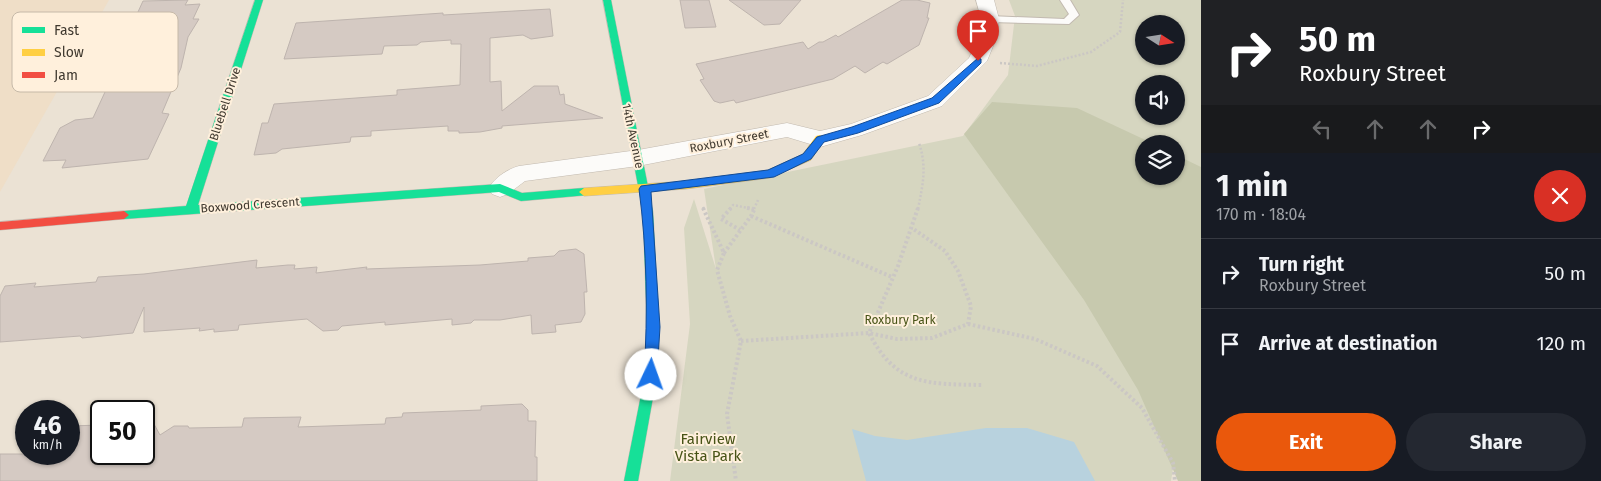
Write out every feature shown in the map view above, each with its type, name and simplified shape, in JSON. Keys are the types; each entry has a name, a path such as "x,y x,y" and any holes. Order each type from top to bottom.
{"street":[{"name":"Bluebell Drive","path":"191,208 259,0"},
{"name":"14th Avenue","path":"607,0 645,189 654,327 651,375 631,481"},
{"name":"Roxbury Street","path":"638,158 787,130 820,139 855,130 935,101 978,61 987,39 990,20 985,0"},
{"path":"645,189 770,174 807,157 820,139"},
{"path":"500,188 519,174 638,158"},
{"name":"Boxwood Crescent","path":"0,226 191,208 500,188 521,197 645,189"}],"lane":[{"path":"990,20 1066,22 1074,15 1064,0"}],"path":[{"path":"978,61 1037,66 1091,52 1120,32 1123,0"},
{"path":"869,334 912,228 924,181 924,150 919,142"},
{"path":"736,481 727,414 741,341 730,316 716,270 724,253 751,216 770,174"},
{"path":"701,202 724,253"},
{"path":"740,230 720,219 733,205 754,209"},
{"path":"751,216 892,277"},
{"path":"912,228 944,251 958,271 971,306 968,324"},
{"path":"741,341 869,334 897,339 932,338 968,324 1035,339 1097,366 1142,408 1174,463 1175,481"},
{"path":"869,334 888,363 910,377 940,384 982,385"}],"shaded area":[{"path":"0,0 109,0 102,12 12,12 12,92 57,92 0,192"}],"green space":[{"name":"Roxbury Park","path":"1009,0 1201,0 1201,426 1174,463 1171,481 670,481 690,324 684,228 694,199 716,269 704,189 963,136 1008,75 1015,16"},
{"path":"992,102 1077,108 1135,135 1135,185 1185,185 1185,159 1201,167 1201,481 1178,481 1138,390 1084,300 964,134"}],"water":[{"path":"986,428 1027,428 1074,442 1095,481 866,481 852,429 875,436 907,440"}],"building":[{"path":"188,0 185,5 200,4 193,19 199,19 188,37 178,75 178,12 138,12 143,1"},
{"path":"680,0 709,0 716,27 685,28"},
{"path":"729,0 801,0 780,24 764,25"},
{"path":"902,0 917,0 930,3 927,18 929,18 919,45 887,64 883,62 865,73 855,66 833,79 736,103 734,100 720,103 714,101 700,80 704,79 696,64 803,42 808,49 836,35 838,37"},
{"path":"550,9 553,36 531,39 523,35 490,38 490,82 501,81 502,111 534,86 558,86 560,95 564,94 565,104 603,118 502,126 502,128 480,132 459,133 459,131 448,131 448,126 371,131 371,136 351,137 350,142 282,149 276,153 254,155 262,123 268,123 274,104 397,95 397,90 460,85 461,44 451,44 451,40 421,42 417,45 384,46 382,54 284,59 296,23 443,13 443,15"},
{"path":"105,92 171,92 162,113 169,114 148,159 62,168 66,160 43,161 60,128 75,120 93,118"},
{"path":"576,249 584,254 587,292 584,292 585,314 581,322 555,325 556,332 532,334 531,315 500,320 474,320 471,323 452,325 452,319 385,325 385,322 342,326 338,330 323,331 307,319 239,325 238,330 214,332 214,329 199,331 200,328 144,332 144,307 133,333 82,338 80,336 0,342 0,296 5,286 36,283 34,287 96,282 98,277 144,274 257,260 256,268 295,265 294,269 317,267 316,273 367,267 366,269 480,265 528,261 528,258 554,256 559,251"},
{"path":"522,404 528,410 528,421 536,421 535,457 537,457 537,481 0,481 0,454 15,454 15,465 80,465 80,426 90,425 90,465 155,465 155,426 160,435 174,426 188,426 189,428 242,427 244,418 301,417 298,427 385,424 386,418 402,417 403,413 481,410 481,406"}],"traffic: fast":[{"path":"191,209 259,0"},
{"path":"607,0 648,212 653,327 651,375 631,481"},
{"path":"124,215 500,188 521,197 584,192"}],"traffic: slow":[{"path":"584,192 686,185 770,174 807,157 820,139"}],"traffic: jam":[{"path":"0,226 124,215"}],"route":[{"path":"651,375 654,327 645,189 770,174 807,157 820,139 855,130 935,101 978,61"}],"park label":[{"name":"Fairview Vista Park","path":"708,448"}]}
